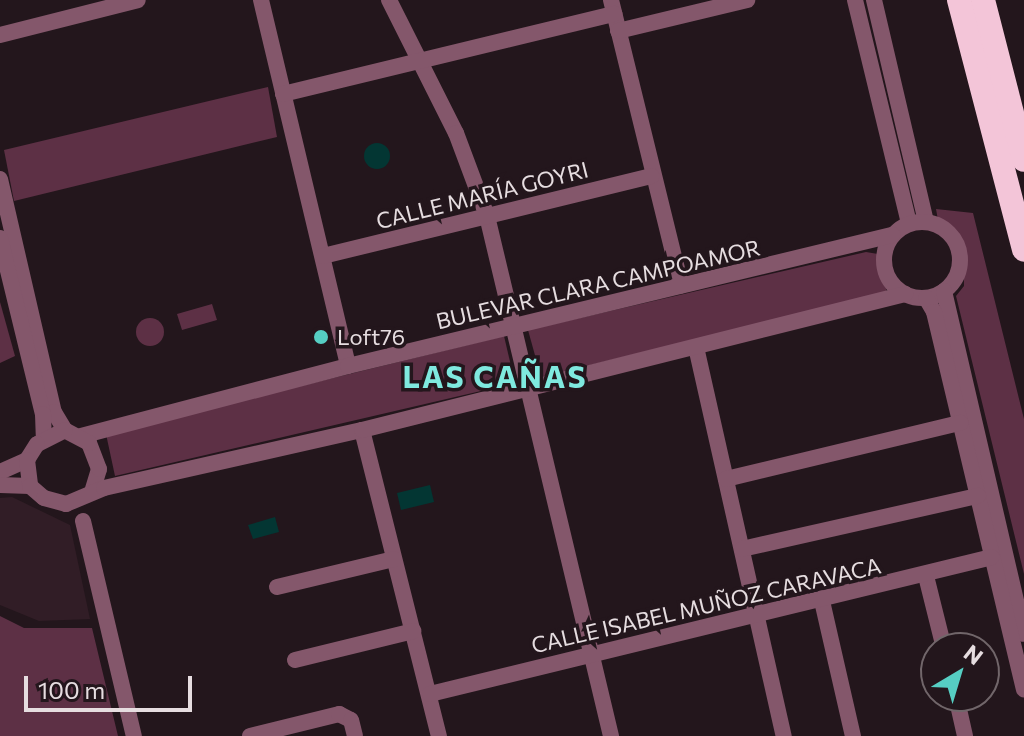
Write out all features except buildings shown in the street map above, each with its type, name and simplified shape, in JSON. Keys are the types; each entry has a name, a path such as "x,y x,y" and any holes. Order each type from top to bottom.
{"highway":[{"path":"959,0 1024,250"},
{"path":"983,0 1024,160"}],"street":[{"path":"0,35 138,0"},
{"path":"261,0 348,366"},
{"path":"389,0 463,148 487,216 594,652 611,736"},
{"path":"618,31 747,0"},
{"path":"855,0 909,224"},
{"path":"874,0 926,222"},
{"path":"283,94 420,61 612,7 651,176 681,286"},
{"name":"CALLE MARÍA GOYRI","path":"323,256 651,176"},
{"path":"0,179 54,412 65,430 81,436 98,459 99,475 83,521 134,736"},
{"path":"66,504 90,494 362,430 905,294 926,298 944,291 959,268 959,252 946,230 926,222 909,224 892,235 884,257 885,269 905,294"},
{"name":"BULEVAR CLARA CAMPOAMOR","path":"81,436 348,366 892,235"},
{"path":"0,238 43,414 44,437"},
{"path":"944,291 1024,634"},
{"path":"926,298 960,423 1024,689"},
{"path":"696,347 784,736"},
{"path":"726,479 960,423"},
{"path":"0,472 27,460 44,437 65,430"},
{"path":"362,430 439,736"},
{"path":"27,460 30,486"},
{"path":"0,485 30,486 44,498 66,504 83,521"},
{"path":"742,549 978,496"},
{"name":"CALLE ISABEL MUÑOZ CARAVACA","path":"430,694 594,652 926,576 992,557"},
{"path":"277,587 394,559"},
{"path":"926,576 940,632"},
{"path":"822,601 853,736"},
{"path":"295,660 413,631"},
{"path":"960,712 965,736"},
{"path":"250,736 339,714 351,720 355,736"}],"shaded area":[{"path":"268,87 277,137 14,201 4,150"},
{"path":"377,143 386,147 390,156 386,165 377,169 368,165 364,156 368,147"},
{"path":"936,209 973,213 1024,419 1024,574 956,296 964,286 964,246 938,220"},
{"path":"866,252 878,254 887,293 541,377 528,330"},
{"path":"0,302 15,356 0,363"},
{"path":"212,304 217,320 182,330 177,314"},
{"path":"150,318 160,322 164,332 160,342 150,346 140,342 136,332 140,322"},
{"path":"504,336 515,383 115,476 106,434"},
{"path":"430,485 434,502 401,510 397,493"},
{"path":"12,497 70,525 90,619 39,621 0,605 0,498"},
{"path":"275,517 279,532 253,539 248,525"},
{"path":"0,616 24,628 92,628 118,736 0,736"}],"place":[{"name":"Loft76","path":"321,337"}],"district":[{"name":"LAS CAÑAS","path":"495,376"}]}
